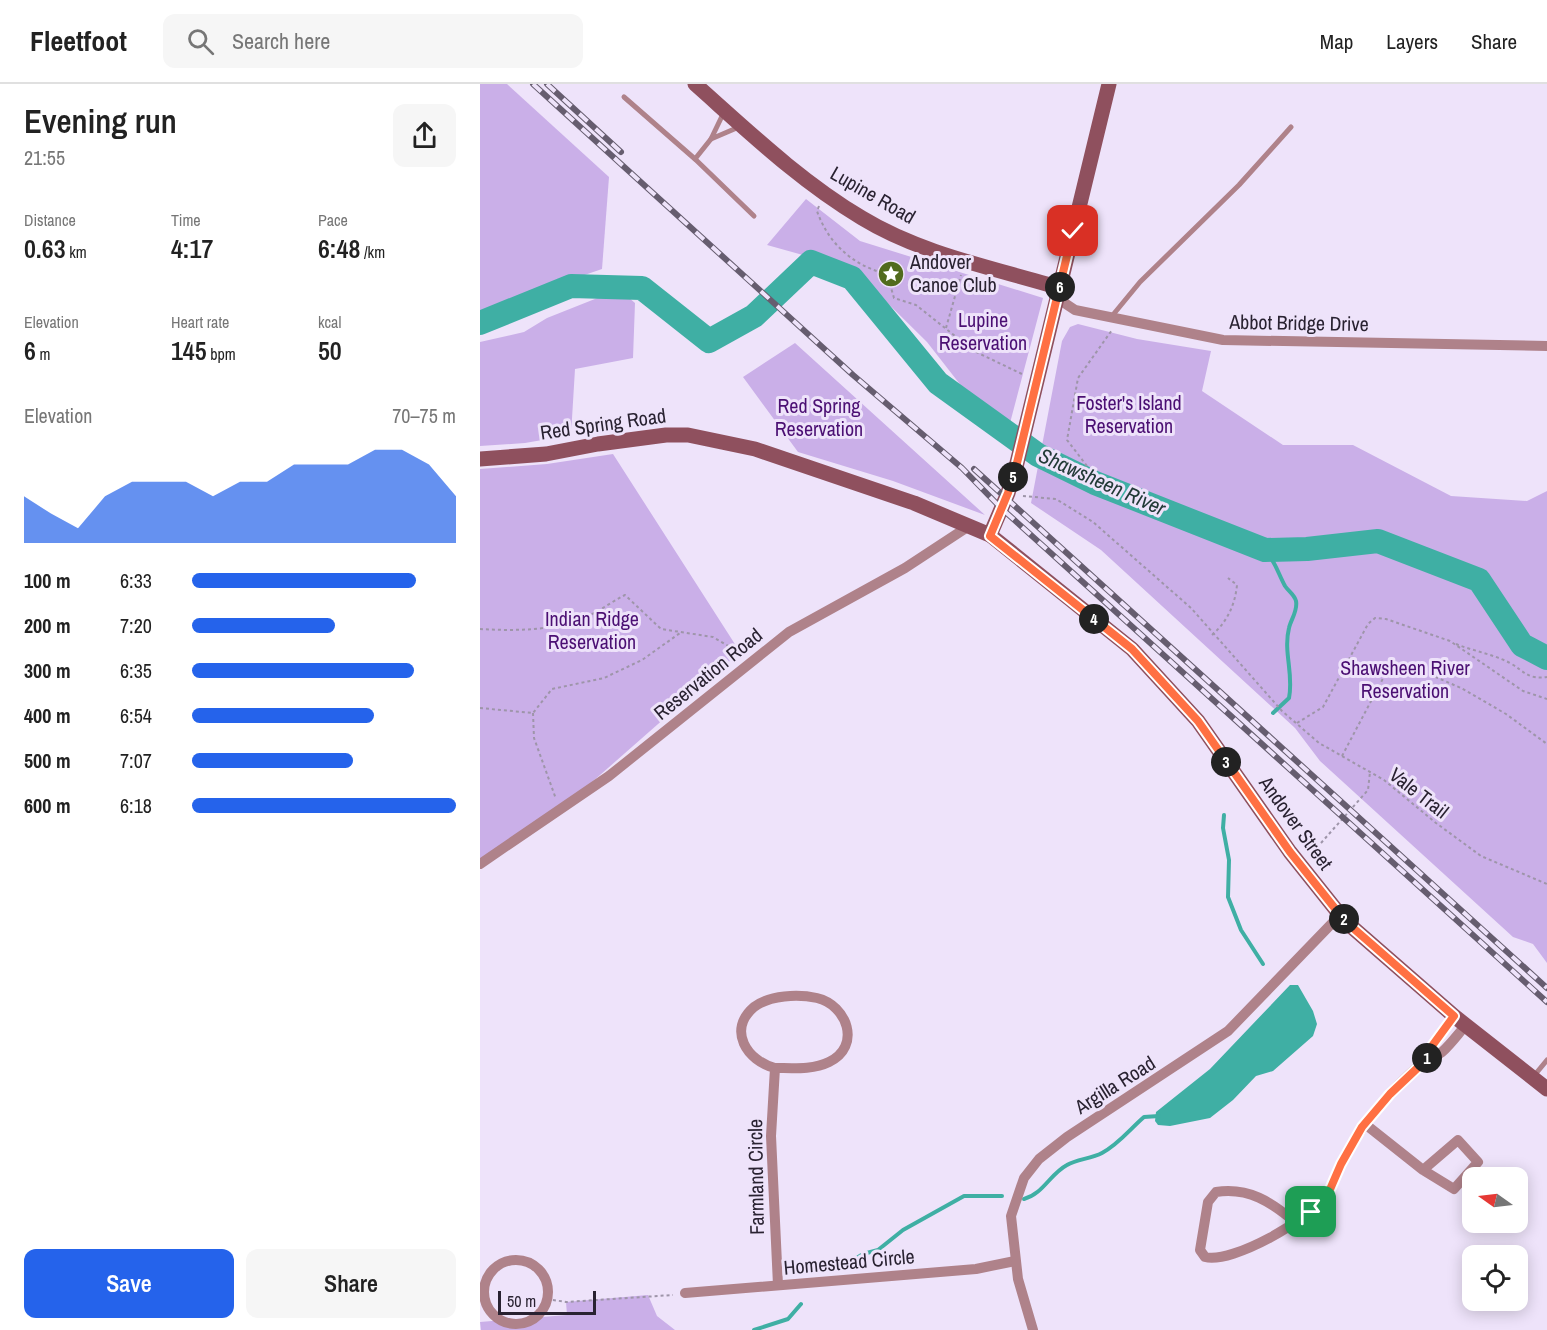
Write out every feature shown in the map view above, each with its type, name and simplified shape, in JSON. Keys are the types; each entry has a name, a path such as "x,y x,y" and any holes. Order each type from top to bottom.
{"main road":[{"name":"Lupine Road","path":"696,84 776,157 824,193 872,224 918,245 966,259 1059,293"},
{"path":"990,536 1008,493 1025,433 1109,84"},
{"name":"Red Spring Road","path":"480,459 546,454 598,444 666,435 688,435 755,449 914,503 969,526"},
{"name":"Andover Street","path":"969,526 990,536 1139,657 1198,721 1290,852 1340,915 1460,1021 1547,1089"}],"street":[{"name":"Abbot Bridge Drive","path":"1059,293 1075,310 1223,340 1547,346"},
{"name":"Reservation Road","path":"480,864 609,776 789,632 905,568 969,526"},
{"name":"Argilla Road","path":"1033,1330 1015,1261 1011,1216 1024,1178 1040,1159 1066,1137 1228,1031 1340,915"},
{"path":"803,996 827,1001 836,1007 847,1026 844,1048 837,1057 828,1063 805,1068 775,1068 761,1065 745,1048 743,1025 754,1007 775,999 803,996"},
{"path":"1295,1222 1266,1199 1232,1190 1216,1192 1209,1202 1200,1250 1205,1257 1214,1259 1230,1256 1295,1222 1311,1212 1328,1194 1341,1164 1365,1124 1390,1094 1427,1059 1440,1053 1460,1021"},
{"name":"Farmland Circle","path":"775,1068 771,1136 778,1285"},
{"path":"1365,1124 1423,1170 1454,1189 1478,1162 1458,1140 1423,1170"},
{"path":"508,1261 530,1263 545,1279 547,1299 537,1317 518,1324 499,1320 483,1305 483,1294 490,1272 508,1261"},
{"name":"Homestead Circle","path":"685,1293 976,1269 1015,1261"}],"lane":[{"path":"624,97 695,159 754,216"},
{"path":"695,159 711,139 725,111"},
{"path":"711,139 742,126"},
{"path":"1116,317 1140,282 1239,185 1291,127"},
{"path":"1532,1077 1547,1060"}],"path":[{"path":"824,193 817,211 835,246 868,269 887,274 894,297 916,305 974,351 1032,379"},
{"path":"946,328 966,259"},
{"path":"1087,466 1067,440 1071,408 1078,378 1116,317"},
{"name":"Vale Trail","path":"1008,493 1056,500 1093,522 1191,608 1282,711 1319,743 1384,780 1481,856 1547,884"},
{"path":"1212,634 1222,626 1236,594 1237,585 1228,578"},
{"path":"480,629 535,630 564,624 588,616 626,595 661,629 712,637 740,652 750,663"},
{"path":"1297,723 1323,707 1368,624 1375,618 1386,619 1511,663 1522,674 1537,679 1547,677"},
{"path":"560,809 534,738 532,713 552,689 604,678 642,660 680,633"},
{"path":"1452,642 1523,691 1547,699"},
{"path":"1347,664 1417,669 1461,688 1506,714 1547,744"},
{"path":"1342,756 1389,668"},
{"path":"480,708 532,713"},
{"path":"1321,843 1368,790 1370,772"},
{"path":"547,1299 566,1302 685,1293"}],"green space":[{"path":"480,84 507,84 609,177 602,269 480,311"},
{"name":"Lupine Reservation","path":"806,199 860,241 1043,298 1005,442 927,342 853,269 767,245"},
{"path":"615,291 621,291 635,303 633,358 575,369 571,435 525,443 480,446 480,342 524,332 547,318"},
{"name":"Shawsheen River Reservation","path":"1078,324 1137,339 1211,351 1202,391 1283,445 1353,445 1451,496 1527,501 1547,491 1547,963 1533,944 1513,937 1320,761 1295,728 1101,550 1031,503 1062,341 1070,327"},
{"name":"Red Spring Reservation","path":"795,343 985,515 893,481 798,452 743,377"},
{"name":"Indian Ridge Reservation","path":"613,454 740,652 575,797 480,862 480,469 547,464"},
{"path":"648,1295 657,1316 675,1330 481,1330 480,1322 567,1315 566,1302"}],"shaded area":[{"path":"1290,985 1298,985 1313,1011 1317,1024 1313,1036 1273,1071 1256,1076 1233,1100 1210,1118 1170,1126 1158,1125 1155,1121 1156,1112 1210,1069"}],"waterway":[{"name":"Shawsheen River","path":"480,323 571,286 642,288 709,341 754,316 811,262 852,278 938,383 1038,455 1095,483 1265,550 1307,549 1378,541 1479,580 1522,645 1547,658"},
{"path":"1265,550 1296,601 1287,637 1289,698 1273,713"},
{"path":"1224,815 1223,828 1229,860 1228,897 1241,930 1263,964"},
{"path":"1024,1199 1036,1193 1067,1165 1098,1155 1108,1149 1144,1117 1159,1116"},
{"path":"846,1265 863,1254 878,1250 903,1230 964,1196 1002,1196"},
{"path":"754,1330 788,1319 801,1304"}],"railway":[{"path":"533,84 853,375 962,468 1000,507 1547,1002"},
{"path":"547,84 621,152"},
{"path":"974,469 1547,988"}],"place":[{"name":"Andover Canoe Club","path":"891,274"}],"route":[{"path":"1073,231 1017,463 1008,493 990,536 1132,649 1198,721 1290,852 1345,921 1454,1016 1432,1046 1427,1059 1390,1094 1362,1127 1341,1164 1328,1194 1311,1212"}],"park label":[{"name":"Foster's Island Reservation","path":"1129,414"}]}
